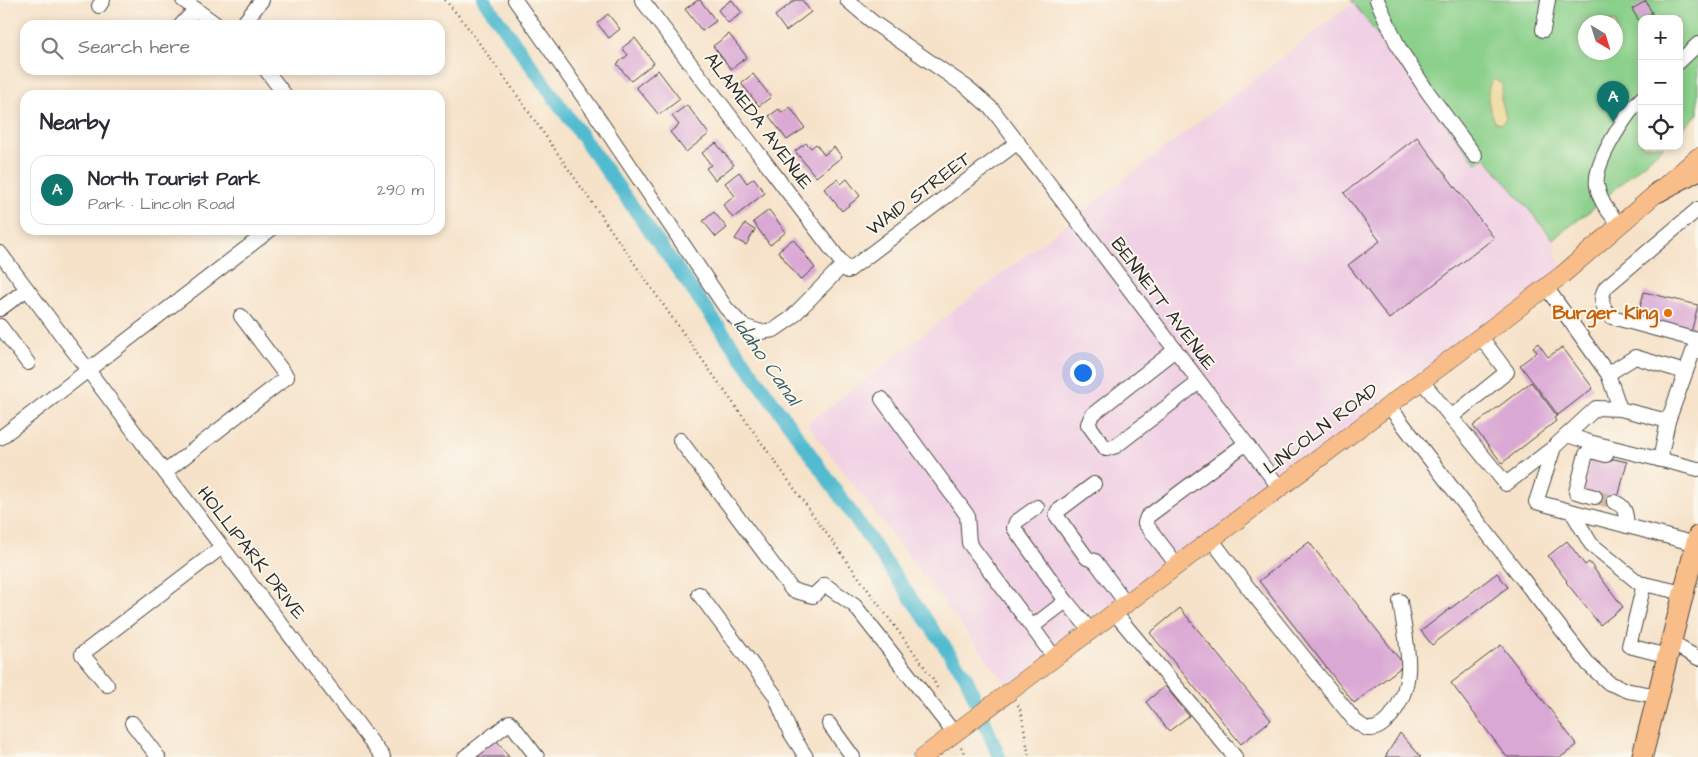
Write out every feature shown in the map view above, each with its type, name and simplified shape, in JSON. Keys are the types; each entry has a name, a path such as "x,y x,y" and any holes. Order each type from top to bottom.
{"highway":[{"path":"1658,192 1698,170"},
{"path":"1642,757 1697,540"}],"main road":[{"name":"LINCOLN ROAD","path":"923,757 1546,287 1620,226 1698,156"}],"street":[{"path":"183,0 210,20"},
{"path":"246,20 262,0"},
{"path":"515,0 583,96 726,308 743,326 761,332 774,330 790,319 843,265"},
{"name":"ALAMEDA AVENUE","path":"642,0 843,265"},
{"name":"BENNETT AVENUE","path":"847,0 874,23 968,88 992,109 1279,488"},
{"path":"1377,0 1399,48 1427,91 1475,156"},
{"path":"1543,30 1548,0"},
{"path":"186,20 196,10"},
{"path":"1681,60 1698,44"},
{"path":"270,75 281,90"},
{"path":"1620,226 1602,203 1596,184 1600,164 1614,134 1638,103"},
{"name":"WAID STREET","path":"843,265 848,272 1018,142"},
{"path":"1660,460 1668,421 1698,339 1612,317 1606,312 1602,298 1606,286 1698,209"},
{"path":"0,438 264,235"},
{"name":"HOLLIPARK DRIVE","path":"0,253 222,547 384,757"},
{"path":"1546,287 1608,374 1620,409"},
{"path":"0,309 27,289"},
{"path":"165,472 287,377 241,316"},
{"path":"0,326 28,363"},
{"path":"1451,417 1508,372 1480,336"},
{"path":"1175,350 1092,416 1088,424 1106,448 1116,446 1199,382"},
{"path":"1608,374 1635,357 1685,372"},
{"path":"1421,380 1506,484 1554,447 1596,408 1620,409 1668,421"},
{"path":"882,399 967,515 968,543 1054,657"},
{"path":"1388,405 1589,665 1609,683 1629,691 1658,696"},
{"path":"1567,435 1698,469"},
{"path":"680,440 792,590 813,596 825,585 856,606 937,711 958,730"},
{"path":"1177,565 1145,523 1147,517 1245,444"},
{"path":"1554,447 1536,502 1627,526 1697,540"},
{"path":"1595,496 1576,492 1586,454 1595,451 1635,463 1644,456"},
{"path":"1094,484 1058,511 1056,515 1087,558 1095,561 1120,607 1233,756"},
{"path":"1614,502 1621,504 1626,511 1627,526"},
{"path":"1037,507 1016,522 1014,528 1066,601 1090,630"},
{"path":"1572,512 1591,544 1639,584 1684,593"},
{"path":"1211,538 1354,721 1368,729 1379,727 1388,720 1398,708 1406,691 1410,663 1400,601"},
{"path":"107,685 82,654 222,547"},
{"path":"1644,584 1629,646 1670,650 1698,658"},
{"path":"700,594 775,695 790,732 806,757"},
{"path":"1032,627 1066,601"},
{"path":"465,757 510,722 537,757"},
{"path":"132,723 158,757"},
{"path":"830,724 854,757"}],"path":[{"path":"444,0 462,20 512,88 688,340 932,677 942,697 942,705 937,711"},
{"path":"1008,692 1021,711 1029,757"}],"shaded area":[{"path":"1353,3 1476,162 1486,158 1553,239 1562,275 1011,690 807,424"}],"green space":[{"path":"1351,0 1698,0 1698,114 1683,128 1683,15 1638,15 1638,150 1659,150 1591,210 1553,239 1486,158 1476,163"}],"sand":[{"path":"1493,79 1502,86 1501,99 1506,119 1501,124 1495,122 1488,101 1488,90"}],"building":[{"path":"700,0 716,21 702,31 685,9"},
{"path":"731,0 742,13 728,23 718,10"},
{"path":"795,0 802,0 811,12 786,31 775,16"},
{"path":"1646,1 1652,13 1649,15 1638,15 1638,19 1632,9"},
{"path":"608,14 620,29 609,38 597,23"},
{"path":"729,34 747,57 731,69 713,46"},
{"path":"635,38 654,63 631,81 617,64 628,55 622,48"},
{"path":"658,70 680,99 659,115 636,87"},
{"path":"753,74 771,97 759,106 741,83"},
{"path":"687,105 709,134 686,152 670,132 679,125 672,116"},
{"path":"790,107 805,128 787,140 769,116 779,109 782,113"},
{"path":"1417,137 1494,238 1389,319 1348,265 1380,241 1344,193"},
{"path":"716,143 734,165 715,180 706,168 711,165 702,153"},
{"path":"806,143 811,148 816,144 824,155 834,147 842,157 816,177 795,151"},
{"path":"739,172 747,183 754,178 765,193 733,218 723,205 735,196 725,183"},
{"path":"837,179 841,184 847,179 860,196 842,211 824,189"},
{"path":"769,210 786,232 770,245 753,222"},
{"path":"714,212 727,228 716,237 703,221"},
{"path":"745,224 755,230 746,245 735,239"},
{"path":"793,239 815,268 800,280 778,251"},
{"name":"Burger King","path":"1644,292 1698,305 1691,333 1637,319"},
{"path":"1538,343 1548,357 1563,348 1593,388 1558,415 1520,365 1537,352 1533,347"},
{"path":"1531,382 1557,416 1554,418 1556,421 1502,463 1473,426"},
{"path":"1592,454 1627,462 1618,498 1613,505 1594,500 1583,489"},
{"path":"1567,541 1585,565 1589,562 1623,607 1600,625 1548,556"},
{"path":"1309,542 1404,665 1354,703 1259,581"},
{"path":"1497,573 1508,587 1432,645 1421,631"},
{"path":"1180,608 1271,720 1241,744 1150,633"},
{"path":"1501,645 1577,745 1561,757 1507,757 1451,683"},
{"path":"1165,686 1189,716 1169,731 1146,702"},
{"path":"1400,733 1421,757 1385,757"},
{"path":"495,738 509,757 469,757"}],"waterway":[{"name":"Idaho Canal","path":"484,0 811,455 966,677 999,757"}],"tunnel":[{"path":"1595,497 1614,502"}],"place":[{"name":"North Tourist Park","path":"1613,122"},
{"name":"Burger King","path":"1668,313"}]}
